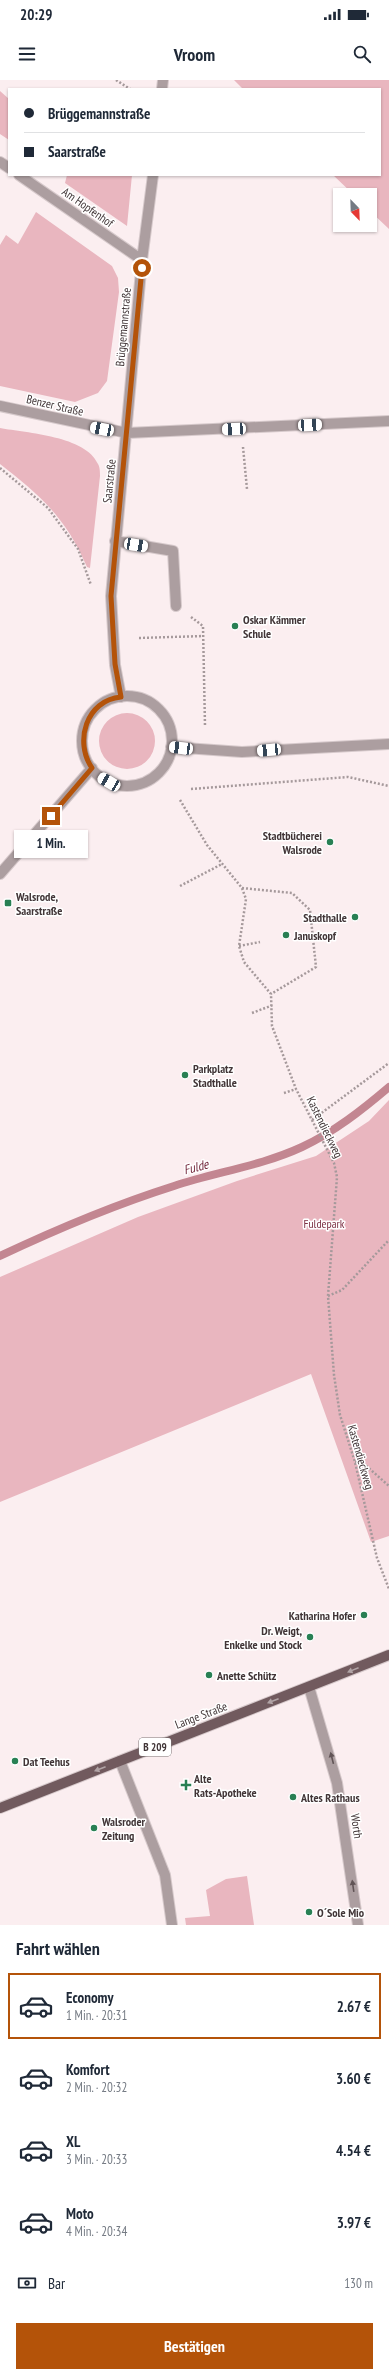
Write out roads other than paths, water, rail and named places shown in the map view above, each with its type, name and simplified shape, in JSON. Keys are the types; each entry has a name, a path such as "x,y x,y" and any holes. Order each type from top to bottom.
{"main road":[{"name":"Lange Straße","path":"0,1808 389,1655"}],"street":[{"name":"Am Hopfenhof","path":"20,176 142,260"},
{"name":"Brüggemannstraße","path":"127,433 142,260 153,176"},
{"name":"Benzer Straße","path":"0,406 127,433"},
{"path":"127,433 389,421"},
{"name":"Saarstraße","path":"121,697 115,664 111,596 115,541 127,433"},
{"path":"115,541 173,551 176,606"},
{"path":"121,697 146,700 161,711 170,727 171,747 166,764 160,771 145,782 127,786 109,782 92,768 83,746 85,727 89,718 101,705 121,697"},
{"path":"171,747 242,752 389,744"},
{"path":"0,874 92,768"},
{"name":"Worth","path":"309,1687 317,1707 337,1783 358,1925"},
{"path":"120,1761 166,1875 172,1925"}],"waterway":[{"name":"Fulde","path":"0,1256 64,1227 152,1193 286,1154 325,1135 369,1104 389,1087"}],"place":[{"name":"Oskar Kämmer Schule","path":"235,626"},
{"name":"Stadtbücherei Walsrode","path":"330,842"},
{"name":"Walsrode, Saarstraße","path":"8,903"},
{"name":"Stadthalle","path":"355,917"},
{"name":"Januskopf","path":"286,935"},
{"name":"Parkplatz Stadthalle","path":"185,1075"},
{"name":"Katharina Hofer","path":"364,1615"},
{"name":"Dr. Weigt, Enkelke und Stock","path":"310,1637"},
{"name":"Anette Schütz","path":"209,1675"},
{"name":"Dat Teehus","path":"15,1761"},
{"name":"Alte Rats-Apotheke","path":"186,1785"},
{"name":"Altes Rathaus","path":"293,1797"},
{"name":"Walsroder Zeitung","path":"94,1828"},
{"name":"O´Sole Mio","path":"309,1912"}],"park label":[{"name":"Fuldepark","path":"324,1223"}]}
